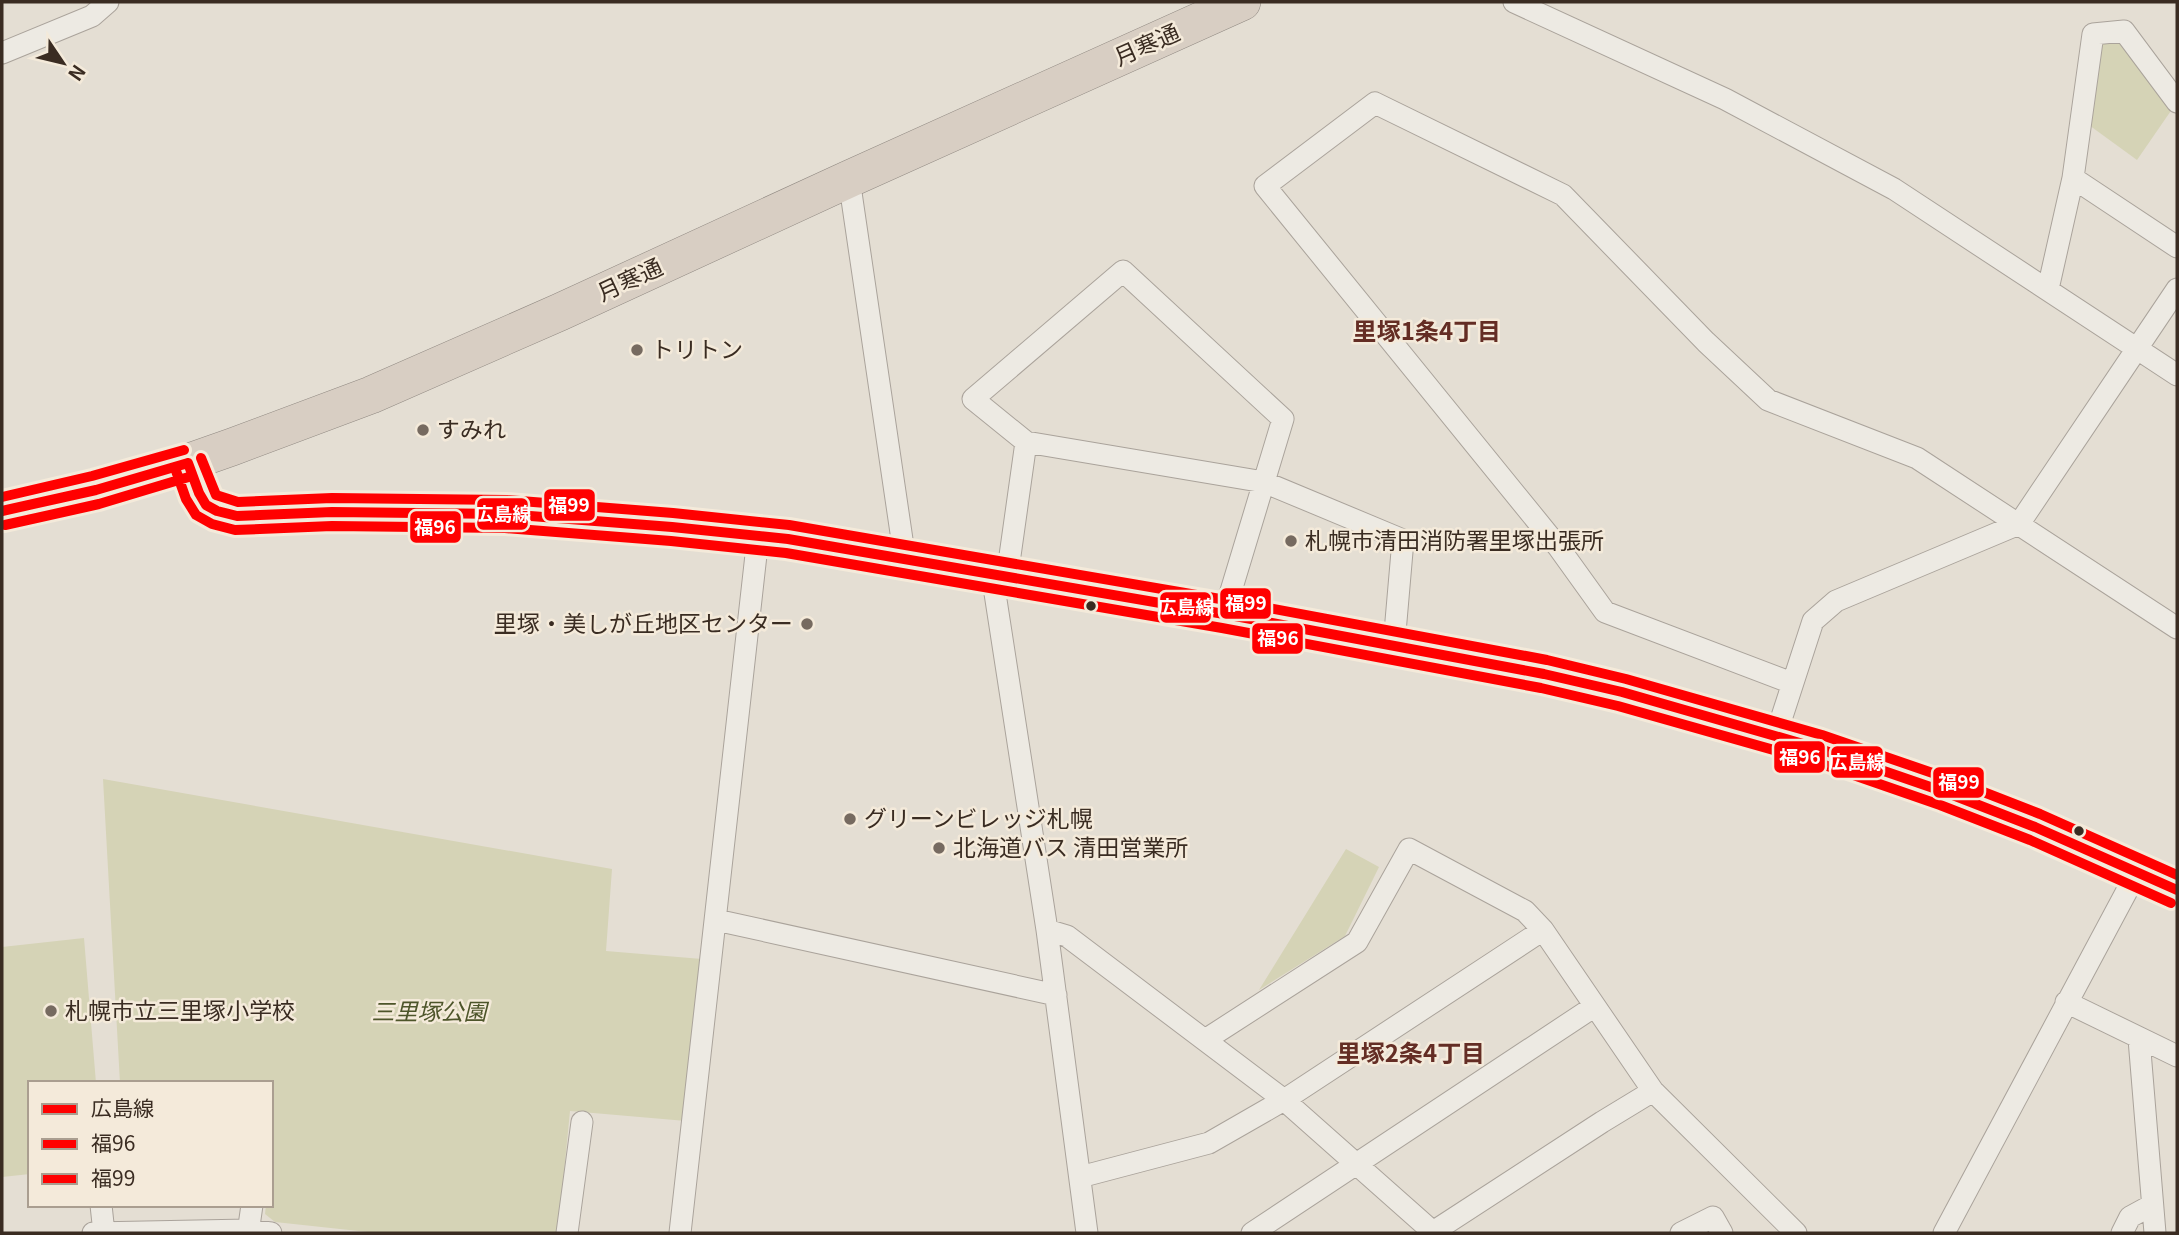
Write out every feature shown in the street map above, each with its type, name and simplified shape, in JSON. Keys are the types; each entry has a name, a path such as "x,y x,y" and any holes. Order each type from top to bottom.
{"highway":[{"name":"月寒通","path":"2,511 138,480 371,395 1239,2"}],"street":[{"path":"2,53 92,16 108,2"},
{"path":"1514,2 1725,99 1882,183 2177,375"},
{"path":"2048,289 2074,178 2094,34 2124,31 2177,102"},
{"path":"1792,683 1605,612 1559,548 1265,186 1375,103 1563,195 1706,342 1768,400 1917,458 2177,628"},
{"path":"849,178 905,560"},
{"path":"2074,178 2177,247"},
{"path":"1224,614 1264,482 1283,419 1123,271 972,399 1026,442 1264,482 1403,540 1394,644"},
{"path":"1776,735 1813,621 1836,601 2019,524 2177,289"},
{"path":"1026,442 999,576 1087,1233"},
{"path":"188,463 199,494 206,505 237,516 332,512 506,514 788,539 1394,644 1544,674 1622,692 1776,735 1958,797 2035,827 2177,890"},
{"path":"680,1233 758,537"},
{"path":"1205,1040 1357,942 1409,849 1525,911 1543,930 1653,1091 1796,1233"},
{"path":"1944,1233 2137,872"},
{"path":"716,920 1056,995"},
{"path":"1047,930 1067,936 1284,1100 1431,1232 1653,1091"},
{"path":"1080,1177 1209,1143 1284,1100 1543,930"},
{"path":"2066,1002 2177,1056"},
{"path":"1252,1233 1595,1006"},
{"path":"2139,1039 2155,1233"},
{"path":"567,1233 582,1122"},
{"path":"2122,1233 2130,1217 2152,1205"},
{"path":"101,1207 101,1233 271,1233"},
{"path":"248,1232 252,1207"},
{"path":"1681,1233 1713,1217 1722,1233"}],"green space":[{"path":"2124,31 2177,102 2137,160 2082,120 2093,34"},
{"name":"三里塚公園","path":"103,779 612,869 606,951 702,959 686,1121 570,1111 558,1233 377,1233 275,1222 265,1214 266,1207 273,1207 273,1081 120,1081"},
{"path":"1346,849 1379,867 1345,936 1259,990"},
{"name":"札幌市立三里塚小学校","path":"84,938 96,1081 28,1081 28,1174 2,1177 2,947"}],"transit line":[{"name":"福99","path":"2,497 92,476 184,450"},
{"name":"福99","path":"201,458 216,495 238,502 332,498 507,500 789,525 1226,600 1547,660 1626,679 1822,735 1950,779 2040,814 2177,875"},
{"name":"広島線","path":"188,463 206,505 237,516 332,512 506,514 788,539 1224,614 1544,674 1622,692 1817,748 1945,792 2035,827 2177,890"},
{"name":"広島線","path":"2,511 96,490 188,463"},
{"name":"福96","path":"175,468 186,499 196,515 212,524 235,530 332,526 505,528 786,553 1222,628 1541,688 1618,706 1813,761 1940,805 2030,840 2171,903"},
{"name":"福96","path":"5,525 99,504 192,476"}],"place":[{"name":"トリトン","path":"637,350"},
{"name":"すみれ","path":"423,430"},
{"name":"札幌市清田消防署里塚出張所","path":"1291,541"},
{"name":"里塚・美しが丘地区センター","path":"807,624"},
{"name":"グリーンビレッジ札幌","path":"850,819"},
{"name":"北海道バス 清田営業所","path":"939,848"},
{"name":"札幌市立三里塚小学校","path":"51,1011"}],"district":[{"name":"里塚1条4丁目","path":"1427,332"},
{"name":"里塚2条4丁目","path":"1411,1054"}]}
